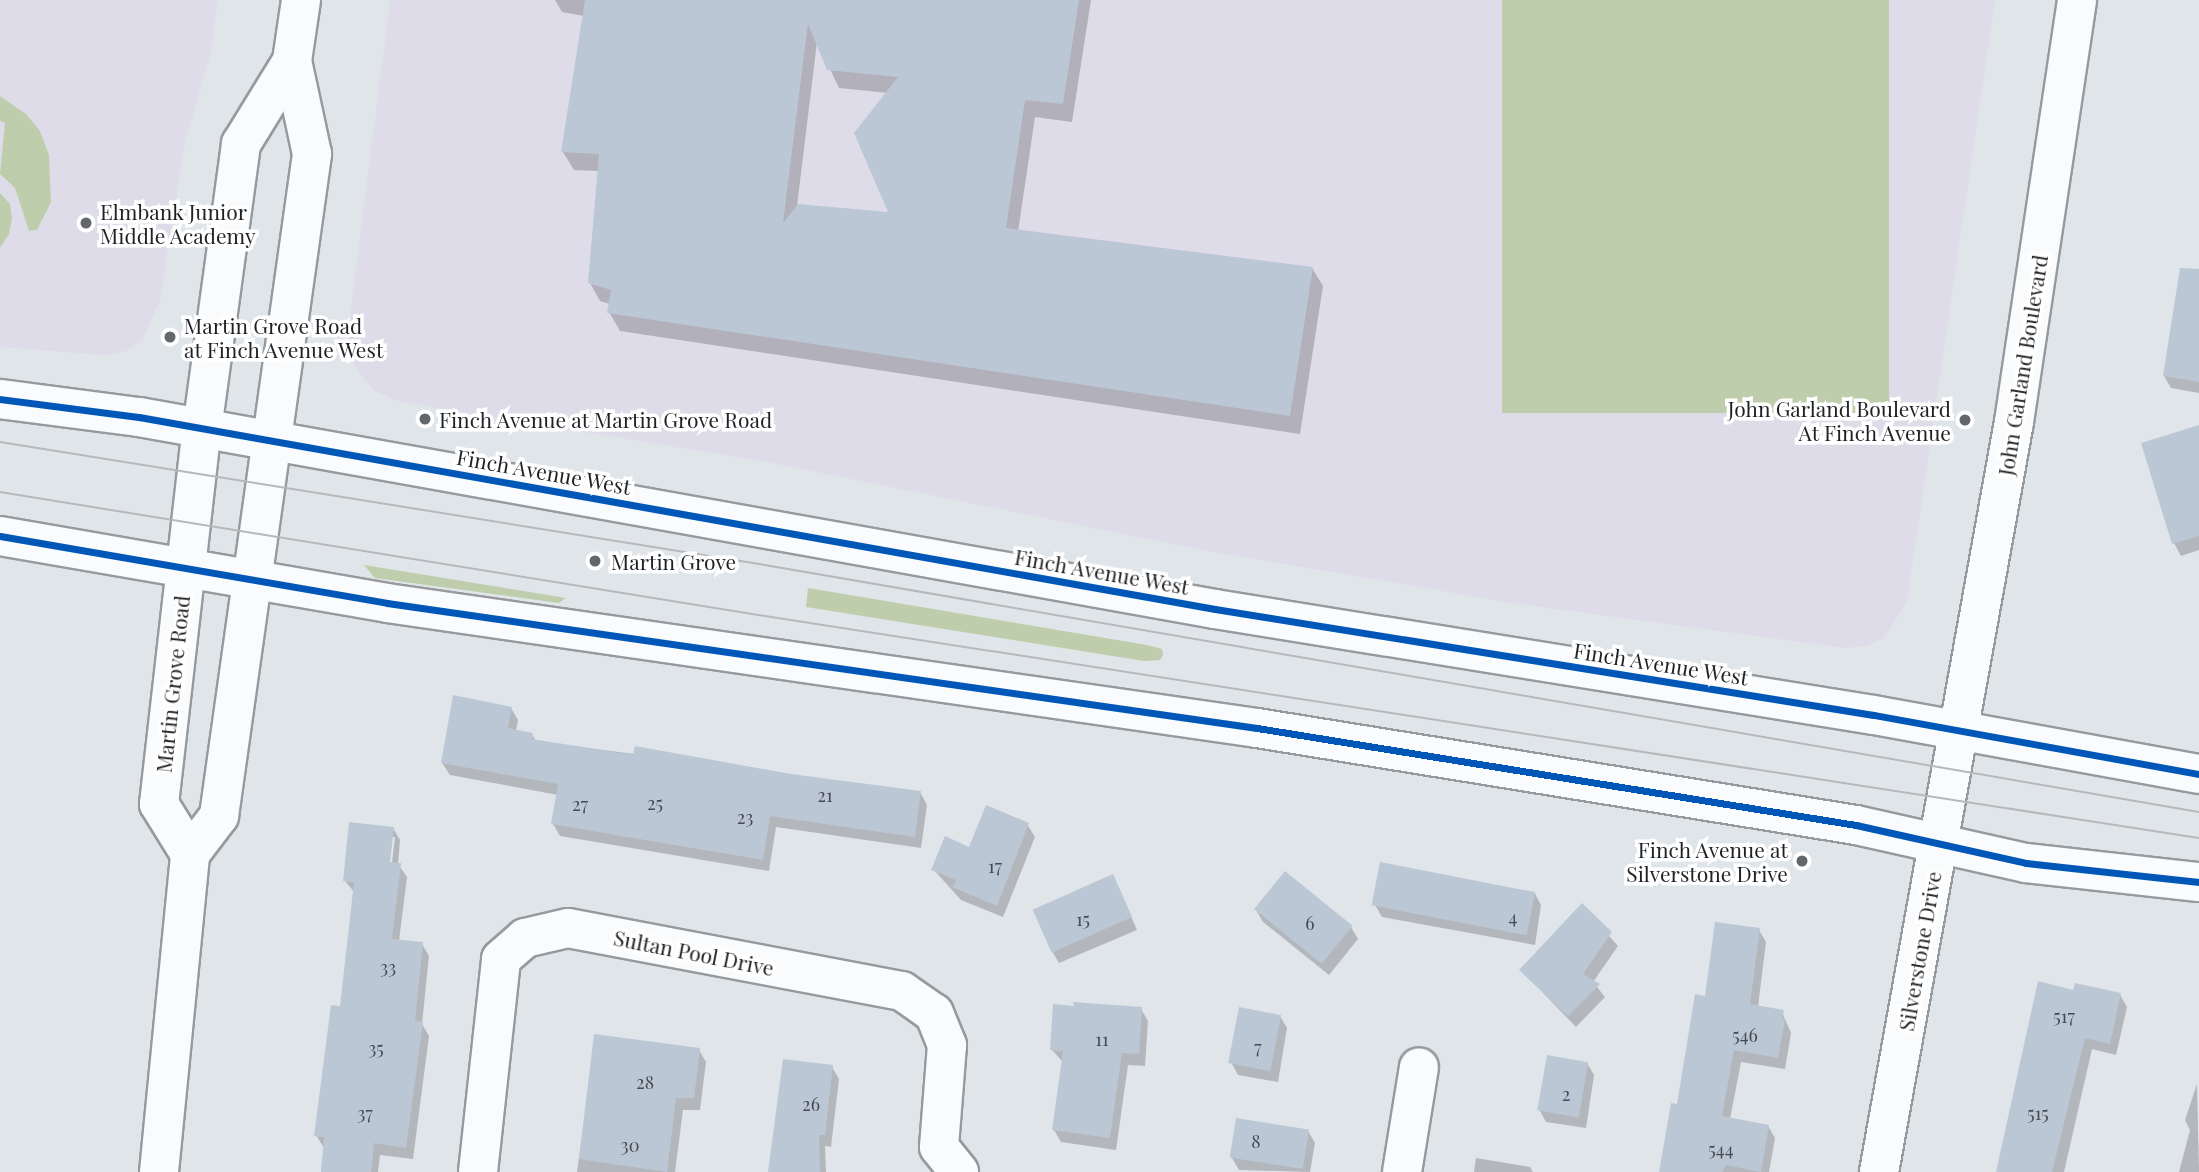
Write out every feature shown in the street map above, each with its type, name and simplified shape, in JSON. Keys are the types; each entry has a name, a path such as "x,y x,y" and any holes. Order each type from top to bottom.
{"main road":[{"name":"Martin Grove Road","path":"292,61 242,144 202,429 159,804 190,854 219,816 275,443 312,154 292,61 301,0"},
{"name":"John Garland Boulevard","path":"1960,730 2014,422 2077,0"},
{"name":"Finch Avenue West","path":"0,399 202,429 1201,607 1960,730 2199,774"},
{"path":"0,536 185,565 387,603 1257,728 1856,825 2026,863 2199,882"},
{"name":"Silverstone Drive","path":"1879,1172 1960,730"},
{"path":"159,1172 190,854"},
{"name":"Sultan Pool Drive","path":"478,1172 501,959 525,938 568,928 902,991 934,1013 947,1045 939,1147 958,1172"},
{"path":"1402,1172 1419,1067"}],"shaded area":[{"name":"Elmbank Junior Middle Academy","path":"0,0 218,0 211,52 184,146 160,300 143,339 126,351 104,355 0,347"},
{"path":"390,0 1995,0 1907,602 1884,638 1866,646 1844,648 1512,603 1197,549 777,464 397,401 375,391 361,375 350,358 348,335"}],"green space":[{"path":"1502,0 1889,0 1889,413 1502,413"},
{"path":"0,96 26,114 40,131 49,155 51,202 37,230 29,231 15,188 0,174 5,123 0,121"},
{"path":"0,193 10,204 12,219 9,234 0,248"},
{"path":"364,565 566,598 559,603 375,578"},
{"path":"808,588 1147,645 1162,649 1163,655 1160,660 1144,661 806,607"}],"building":[{"path":"585,0 1079,0 1063,104 1025,100 1006,228 1313,267 1290,416 607,313 611,290 588,283 599,154 561,152","holes":["808,24 827,70 898,77 854,133 888,212 798,204 783,223"]},
{"path":"2180,268 2199,269 2199,382 2163,376"},
{"path":"2199,425 2199,536 2172,544 2141,443"},
{"path":"453,695 512,707 508,728 533,733 532,739 633,755 635,746 791,774 921,791 915,837 770,816 763,860 551,824 558,784 441,763"},
{"path":"986,805 1029,823 997,906 952,887 956,880 931,870 945,836 969,847"},
{"path":"349,822 394,827 390,862 401,863 392,939 423,942 415,1021 423,1022 406,1148 374,1143 371,1172 321,1172 324,1137 314,1136 331,1005 340,1006 354,882 343,881"},
{"path":"1380,862 1535,892 1527,935 1372,905"},
{"path":"1285,871 1353,926 1322,964 1254,909"},
{"path":"1113,874 1132,917 1052,953 1033,910"},
{"path":"1582,903 1612,932 1583,974 1600,984 1568,1016 1519,970"},
{"path":"1715,922 1760,928 1750,1004 1784,1010 1782,1019 1785,1019 1778,1058 1734,1050 1722,1116 1769,1125 1761,1172 1726,1165 1722,1172 1659,1172 1671,1103 1677,1104 1695,994 1705,996"},
{"path":"2038,981 2073,990 2075,983 2121,993 2110,1044 2085,1038 2052,1172 1996,1172"},
{"path":"1073,1002 1142,1007 1139,1054 1122,1053 1110,1138 1052,1130 1063,1051 1050,1050 1053,1004 1074,1006"},
{"path":"1239,1007 1281,1015 1270,1071 1228,1063"},
{"path":"594,1034 700,1048 694,1098 676,1098 667,1172 579,1159"},
{"path":"1547,1055 1588,1062 1579,1117 1537,1110"},
{"path":"783,1059 833,1065 825,1135 819,1135 820,1172 768,1172"},
{"path":"1236,1118 1309,1130 1303,1169 1230,1158"}],"tram line":[{"path":"0,442 759,564 2199,812"},
{"path":"0,492 752,614 2199,838"}],"cycle path":[{"path":"0,399 139,417 1215,609 1874,715 2199,774"},
{"path":"0,536 387,603 1257,728 1856,825 2026,863 2199,882"}],"place":[{"name":"Elmbank Junior Middle Academy","path":"86,223"},
{"name":"Martin Grove Road at Finch Avenue West","path":"170,337"},
{"name":"Finch Avenue at Martin Grove Road","path":"425,419"},
{"name":"John Garland Boulevard At Finch Avenue","path":"1965,420"},
{"name":"Martin Grove","path":"595,561"},
{"name":"Finch Avenue at Silverstone Drive","path":"1802,861"}]}
